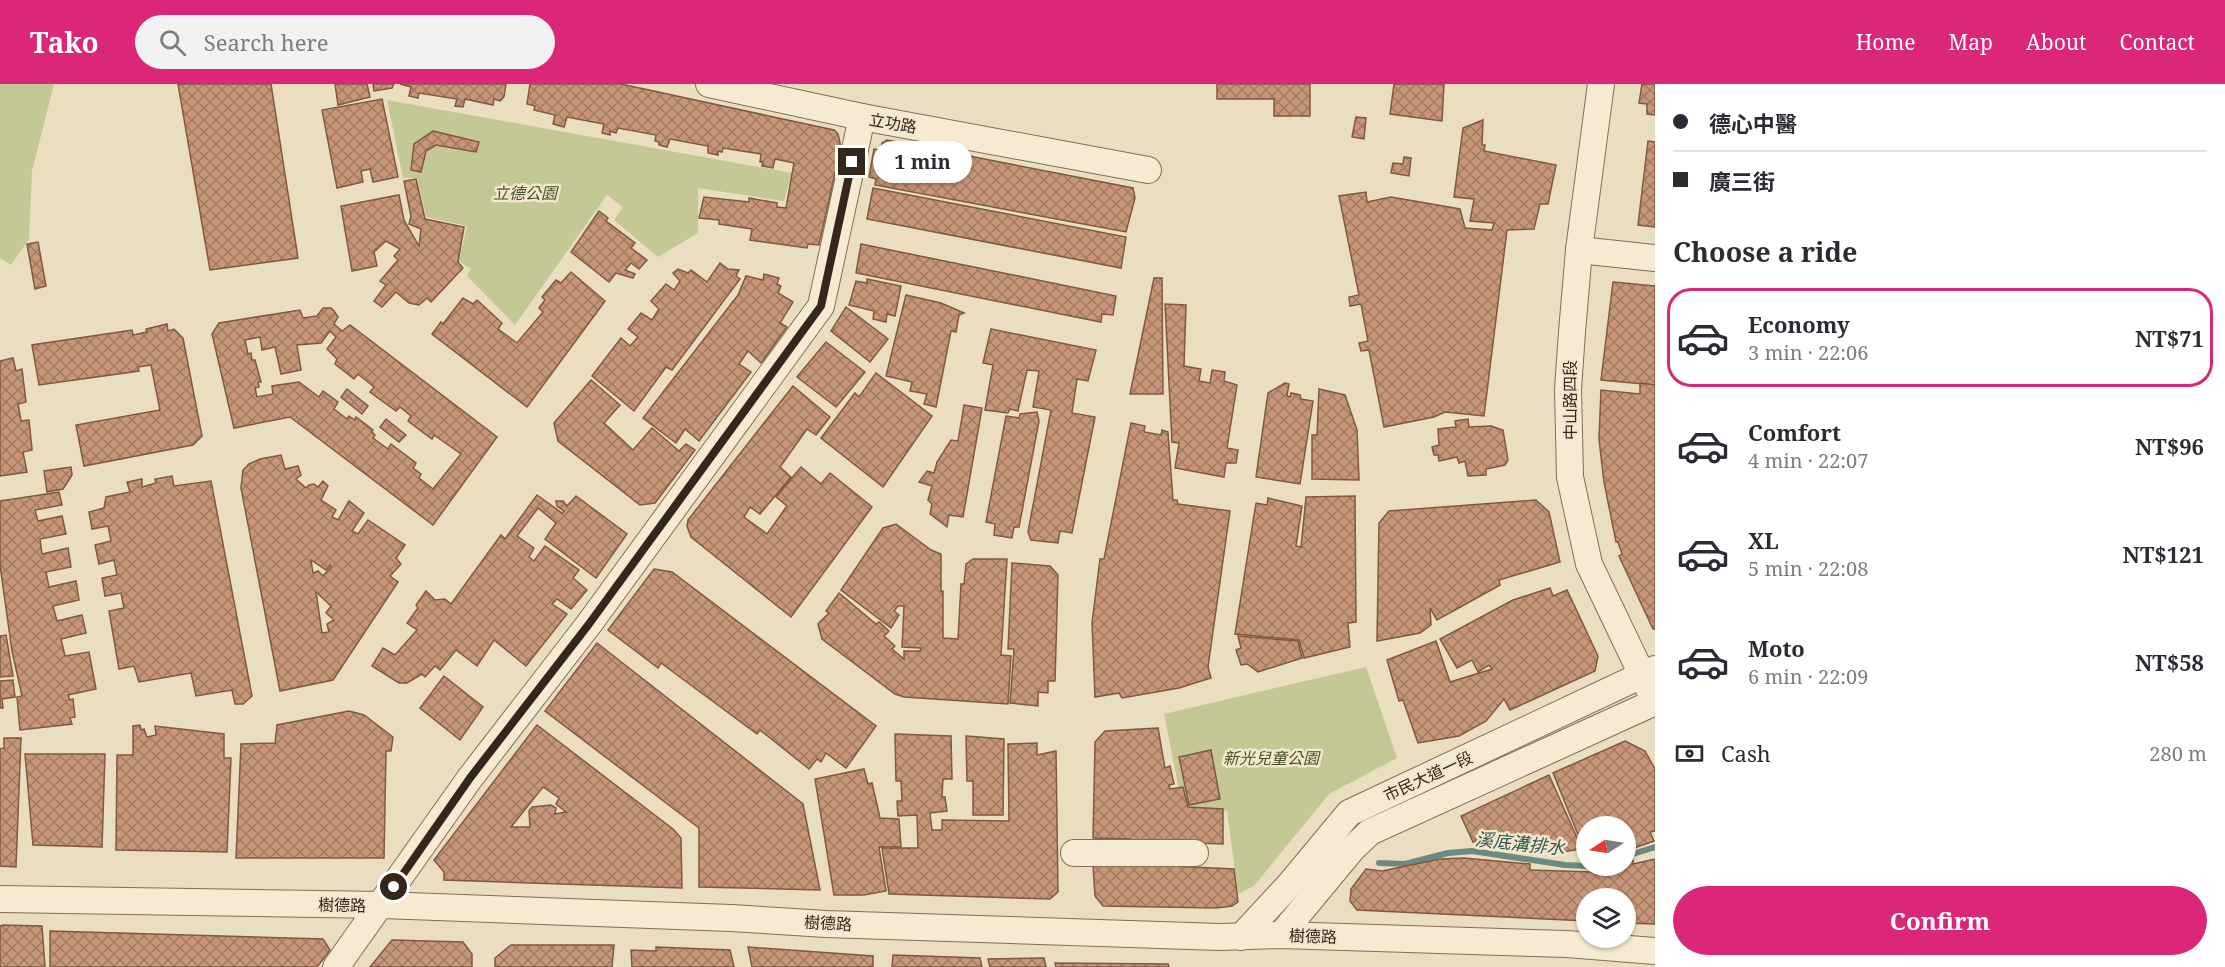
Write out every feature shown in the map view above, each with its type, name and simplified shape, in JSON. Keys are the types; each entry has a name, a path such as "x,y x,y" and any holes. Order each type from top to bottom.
{"street":[{"name":"立功路","path":"709,84 861,117 1148,170"},
{"name":"中山路四段","path":"1601,84 1579,250 1568,389 1570,477 1589,564 1649,673 1655,702"},
{"path":"336,967 470,778 589,624 821,306 861,117"},
{"path":"1579,250 1655,258"},
{"name":"市民大道一段","path":"1241,937 1290,884 1349,813 1649,673"},
{"name":"市民大道一段","path":"1281,935 1353,848 1370,832 1655,702"},
{"path":"1074,854 1195,853"},
{"name":"樹德路","path":"0,899 382,905 731,918 826,924 1241,937 1281,935 1566,956 1655,951"}],"green space":[{"path":"0,84 54,84 32,171 29,239 11,265 0,258"},
{"name":"立德公園","path":"387,100 792,173 784,201 698,188 698,233 658,257 614,220 623,207 607,195 515,325 467,276 471,269 459,261 467,226 426,217 417,178 403,178"},
{"name":"新光兒童公園","path":"1366,667 1397,758 1329,794 1254,886 1238,894 1227,810 1185,819 1164,714"}],"building":[{"path":"178,84 271,84 298,258 210,270"},
{"path":"335,84 367,84 370,97 338,105"},
{"path":"373,84 394,84 392,88 374,91"},
{"path":"400,84 506,84 504,97 500,101 494,99 493,105 465,99 463,107 455,106 457,99 419,93 418,98 409,96 411,87"},
{"path":"530,84 621,84 834,130 838,134 841,147 819,245 808,244 807,248 750,240 752,229 719,224 719,220 699,218 704,197 749,202 749,198 777,203 777,207 786,208 794,163 775,159 773,168 762,166 761,154 723,148 722,152 718,151 718,155 708,153 708,146 670,139 667,147 655,141 656,135 618,128 616,133 610,131 610,135 602,133 604,124 567,117 564,127 553,124 555,115 534,110 535,106 527,104"},
{"path":"1217,84 1310,84 1310,116 1274,116 1274,99 1217,99"},
{"path":"1394,84 1444,84 1442,121 1390,114"},
{"path":"1642,84 1655,84 1655,115 1647,114 1647,104 1639,103"},
{"path":"382,99 398,177 373,182 370,169 361,171 363,182 337,188 322,110"},
{"path":"1356,117 1366,118 1364,139 1352,137"},
{"path":"1483,120 1482,145 1485,145 1484,151 1556,165 1548,204 1540,204 1534,229 1507,230 1484,416 1445,412 1434,417 1384,427 1369,350 1361,351 1359,343 1368,341 1361,304 1350,306 1349,297 1359,295 1339,196 1366,192 1367,202 1391,197 1460,209 1465,228 1492,230 1494,223 1470,221 1474,199 1454,197 1463,128"},
{"path":"433,131 479,142 476,152 436,145 426,151 421,172 411,170 414,144"},
{"path":"887,140 1133,188 1135,198 1126,232 875,185 876,179 869,177 874,149 881,150 882,143"},
{"path":"1648,141 1655,142 1655,227 1638,225"},
{"path":"1404,157 1411,158 1409,176 1391,173 1393,163 1403,164"},
{"path":"416,179 425,219 464,227 458,262 463,268 431,302 427,298 419,305 409,303 396,292 382,307 374,301 386,285 380,281 398,260 394,256 400,249 386,241 374,252 377,266 352,271 341,206 399,195 404,220 419,246 421,229 409,224 411,216 404,181"},
{"path":"873,188 1126,237 1121,268 867,219"},
{"path":"599,211 608,218 606,221 635,243 631,248 647,260 639,269 631,263 625,270 635,274 633,278 616,273 609,282 571,252"},
{"path":"38,242 46,286 35,289 27,244"},
{"path":"861,244 1116,296 1113,315 1102,314 1101,322 856,273"},
{"path":"720,263 728,269 739,270 736,276 740,279 672,370 666,367 634,411 592,376 621,338 630,346 638,337 628,329 641,313 652,320 659,309 651,301 666,284 674,290 680,281 673,273 678,269 688,273 691,270 707,282"},
{"path":"571,272 605,301 527,407 432,334 441,322 443,324 463,298 473,304 477,300 502,323 498,329 517,343 543,312 539,308 545,300 542,297 556,280 561,283"},
{"path":"764,274 779,278 777,284 781,286 778,293 793,302 780,323 787,327 761,363 748,351 739,364 751,372 699,441 685,429 676,443 643,418 738,295 746,276 763,280"},
{"path":"1154,278 1162,278 1163,394 1130,394"},
{"path":"867,279 901,286 895,316 887,314 886,322 873,319 874,311 849,305 856,281 867,283"},
{"path":"1613,282 1655,286 1655,385 1601,380"},
{"path":"906,295 941,303 964,313 959,315 956,332 951,331 936,407 924,404 927,394 910,391 912,382 886,376"},
{"path":"1165,304 1186,305 1184,366 1201,369 1199,381 1210,383 1212,370 1225,372 1224,381 1237,385 1227,448 1238,450 1236,463 1226,463 1224,477 1175,468 1179,443 1172,442"},
{"path":"846,307 888,339 870,362 831,331"},
{"path":"323,308 331,308 338,317 334,324 342,331 350,325 497,437 433,525 290,417 234,428 212,334 219,323 300,310 303,318 317,316","holes":["330,331 336,337 327,349 337,359 335,364 354,379 358,374 374,387 370,392 396,411 400,407 411,416 408,421 432,439 434,435 461,454 433,489 419,478 421,474 413,468 416,463 391,444 388,449 373,438 375,435 373,430 356,417 355,420 349,416 347,419 334,409 338,402 323,391 319,397 299,382 272,386 273,394 257,397 255,388 259,387 258,382 261,382 255,360 252,360 251,353 248,354 245,340 260,337 262,350 275,347 281,374 301,370 297,345 321,343"]},
{"path":"167,324 168,331 174,329 183,338 202,436 193,445 84,466 76,425 160,410 151,365 138,367 139,371 39,385 32,345 132,330 133,335"},
{"path":"991,329 1096,350 1088,381 1077,379 1072,413 1095,417 1072,533 1060,531 1058,543 1031,540 1028,532 1051,410 1033,407 1039,371 1027,370 1018,411 1010,409 1008,413 985,410 993,365 983,363"},
{"path":"826,342 865,372 836,407 797,377"},
{"path":"13,358 16,371 22,369 26,402 18,404 21,421 29,420 32,450 23,452 27,472 0,476 0,361"},
{"path":"876,373 932,416 883,487 821,438 855,393 859,397"},
{"path":"591,380 620,405 604,423 633,450 652,428 679,451 686,444 695,450 655,503 640,505 558,441 554,423"},
{"path":"1285,383 1289,384 1287,396 1290,397 1291,393 1300,395 1301,399 1313,401 1300,484 1256,477 1268,393"},
{"path":"1640,383 1655,385 1655,629 1619,556 1622,554 1616,542 1604,482 1599,439 1601,390 1640,394"},
{"path":"793,386 830,417 816,435 807,429 780,467 791,477 760,514 750,507 744,517 767,534 787,506 776,497 801,467 821,484 830,473 872,507 791,617 691,537 687,526 688,520"},
{"path":"347,389 368,406 362,414 341,397"},
{"path":"1319,389 1345,395 1357,430 1359,480 1312,479 1312,435 1317,435"},
{"path":"964,405 982,408 963,517 949,515 947,527 930,514 932,504 928,500 932,486 919,482 927,471 934,473 937,462 951,440 958,441"},
{"path":"1037,412 1039,421 1019,527 1014,527 1012,538 994,535 995,524 986,522 1006,416 1019,418 1020,414"},
{"path":"386,419 406,435 399,442 380,427"},
{"path":"1468,419 1469,427 1491,426 1503,430 1508,460 1505,465 1486,469 1486,475 1468,476 1465,461 1459,463 1457,457 1439,461 1438,455 1434,455 1432,447 1439,445 1438,429 1456,427 1455,421"},
{"path":"1131,423 1145,426 1144,432 1161,435 1162,430 1168,432 1173,500 1177,500 1178,504 1230,511 1208,667 1211,678 1179,688 1122,698 1119,693 1095,697 1092,623 1100,559 1104,559"},
{"path":"281,455 285,469 298,466 301,475 296,479 306,488 314,484 318,487 323,481 328,486 321,500 336,510 332,517 338,520 349,501 364,513 352,531 358,534 368,520 405,545 396,558 401,564 390,576 398,582 333,680 280,691 241,488 243,470 260,459","holes":["311,560 326,570 330,565 331,567 323,576 318,571 313,573","316,592 331,606 326,613 334,620 327,624 329,632 322,633"]},
{"path":"71,467 72,475 63,489 47,492 44,471"},
{"path":"172,476 174,486 211,481 252,696 243,704 235,704 232,690 196,696 191,673 139,682 134,666 119,669 109,611 124,608 121,593 105,596 102,578 117,575 114,560 99,564 95,545 111,541 108,526 92,529 89,512 104,508 106,497 130,492 127,482 142,479 142,487 156,483 155,479"},
{"path":"59,492 62,505 35,510 38,521 62,516 66,534 40,539 42,554 68,548 71,567 46,572 49,587 76,581 79,600 53,606 57,621 82,615 86,633 61,639 65,656 89,652 96,689 68,695 70,700 73,699 75,717 70,718 72,724 20,730 17,697 22,696 12,651 0,565 0,501"},
{"path":"537,495 562,513 564,511 557,506 556,501 563,501 567,506 576,496 627,534 596,578 545,539 556,523 538,508 517,536 534,548 529,557 534,561 545,546 579,570 573,578 587,590 571,609 557,599 552,604 567,614 526,666 494,640 477,666 456,650 440,670 435,666 425,677 422,674 407,683 399,683 372,666 383,648 395,655 417,630 407,623 418,608 416,605 426,591 435,600 445,599 451,604 501,535 505,539"},
{"path":"1355,496 1356,622 1348,623 1350,647 1304,658 1299,640 1235,634 1256,503 1267,505 1268,498 1302,506 1296,546 1301,547 1306,497"},
{"path":"1536,500 1549,512 1560,562 1499,580 1500,585 1437,620 1430,608 1431,625 1420,633 1377,641 1379,523 1389,511"},
{"path":"896,524 931,550 941,554 943,638 958,639 961,584 964,584 966,564 973,559 1007,559 1001,655 1011,656 1008,704 904,697 895,694 822,639 818,624 829,613 826,611 839,593 876,624 879,622 889,631 884,636 895,646 892,649 904,659 904,651 920,651 921,648 902,647 904,606 898,606 894,611 899,615 891,628 841,590 883,528"},
{"path":"1012,563 1050,566 1058,575 1055,681 1048,681 1048,693 1038,692 1038,706 1010,703 1014,649 1008,649"},
{"path":"654,569 672,572 876,726 846,768 826,753 821,762 817,759 809,769 760,730 757,734 661,663 658,668 608,630"},
{"path":"1550,588 1553,596 1567,590 1598,656 1595,671 1510,710 1504,699 1486,721 1459,736 1418,743 1403,700 1399,701 1387,660 1436,641 1450,682 1492,669 1489,665 1478,672 1472,660 1457,668 1440,639 1513,600"},
{"path":"6,635 13,676 0,677 0,636"},
{"path":"1238,636 1298,641 1302,658 1258,672 1247,664 1241,665 1236,650 1241,648"},
{"path":"597,643 803,804 820,890 699,887 699,828 545,711"},
{"path":"444,676 483,707 460,740 420,708"},
{"path":"13,680 15,697 2,699 3,708 0,708 0,681"},
{"path":"349,711 364,715 393,737 391,751 386,751 384,858 236,858 241,744 275,743 277,725"},
{"path":"140,725 147,737 156,735 155,726 224,734 224,758 231,758 227,852 116,850 117,755 133,755 133,726"},
{"path":"537,725 673,829 681,838 682,888 444,880 444,872 434,860","holes":["543,787 559,798 556,804 566,812 555,814 556,808 551,805 532,807 529,811 530,827 511,827"]},
{"path":"1158,728 1165,768 1170,766 1174,784 1169,785 1170,789 1183,787 1188,807 1223,809 1223,844 1140,841 1130,844 1130,839 1093,838 1095,742 1105,731"},
{"path":"895,734 951,736 952,779 943,779 942,797 945,797 947,811 930,813 932,830 942,830 942,820 1009,821 1008,744 1037,743 1037,755 1056,751 1058,892 1050,899 889,894 882,848 918,848 917,815 898,816 897,801 902,801 901,781 896,781"},
{"path":"966,736 1004,739 1003,815 973,815 973,781 967,781"},
{"path":"4,738 21,738 16,867 0,866 0,749 4,748"},
{"path":"1625,741 1645,751 1655,769 1655,831 1650,832 1654,841 1636,847 1636,816 1576,816 1576,830 1553,773"},
{"path":"1211,750 1220,799 1189,805 1179,757"},
{"path":"25,754 105,754 102,847 33,845"},
{"path":"864,769 868,784 872,783 880,818 899,819 901,847 879,847 886,891 864,895 834,895 815,779"},
{"path":"1549,775 1576,836 1576,850 1535,851 1479,840 1473,842 1461,816"},
{"path":"1464,858 1530,864 1530,870 1576,871 1576,876 1636,876 1636,863 1655,859 1655,924 1636,923 1636,888 1576,888 1576,920 1357,910 1350,901 1351,889 1366,869 1382,871 1440,859"},
{"path":"1109,863 1234,869 1238,902 1232,906 1216,908 1103,906 1095,896 1093,866 1109,866"},
{"path":"0,926 42,926 45,967 0,967"},
{"path":"50,931 323,939 330,950 317,967 50,967"},
{"path":"392,940 463,942 472,954 472,967 370,967"},
{"path":"511,945 614,945 612,967 495,967 495,958"},
{"path":"656,947 730,950 734,967 632,967 631,950 656,951"},
{"path":"748,947 873,956 873,967 752,967"},
{"path":"893,955 980,958 982,967 892,967"},
{"path":"1044,958 1046,967 990,967 988,959"},
{"path":"1055,963 1168,964 1169,967 1056,967"}],"waterway":[{"name":"溪底溝排水","path":"1636,853 1655,847"},
{"name":"溪底溝排水","path":"1379,863 1405,864 1448,853 1472,851 1576,866"}],"route":[{"path":"394,887 470,778 589,624 821,306 852,162"}]}
